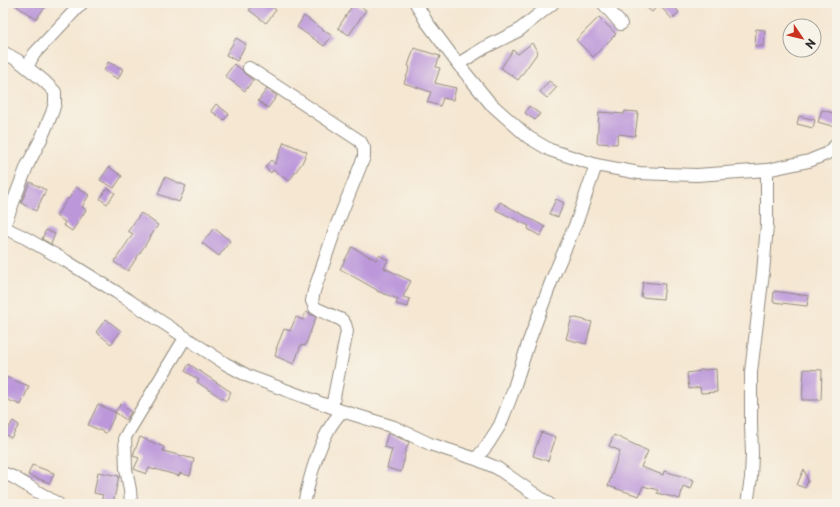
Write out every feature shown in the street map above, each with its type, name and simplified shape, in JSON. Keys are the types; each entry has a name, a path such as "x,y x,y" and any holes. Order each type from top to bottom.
{"street":[{"path":"27,68 34,54 82,3"},
{"path":"416,3 426,21 458,64 490,103 528,137 550,150 596,165 639,173 697,175 767,170 809,161 826,154 837,144"},
{"path":"458,64 484,48 518,31 553,3"},
{"path":"602,3 621,24"},
{"path":"3,52 44,81 54,92 55,103 41,138 27,166 3,227 66,261 226,364 248,376 337,409 394,427 430,444 476,458 497,468 548,504"},
{"path":"249,68 360,141 364,148 364,158 337,224 312,301 315,308 342,320 347,331 337,409 307,487 304,504"},
{"path":"476,458 488,444 500,425 512,394 528,341 577,220 596,165"},
{"path":"747,504 751,478 752,454 751,372 764,274 767,225 767,170"},
{"path":"131,504 126,469 125,437 185,338"},
{"path":"3,473 13,477 58,504"}],"building":[{"path":"12,3 48,3 36,19"},
{"path":"255,3 267,3 276,10 266,23 249,10"},
{"path":"354,3 366,10 349,35 338,28"},
{"path":"650,3 671,3 679,12 672,19 659,5 652,12 646,7"},
{"path":"304,16 332,36 324,46 297,27"},
{"path":"599,17 616,34 593,57 576,40"},
{"path":"756,29 765,30 764,46 755,46"},
{"path":"236,38 246,44 237,61 226,55"},
{"path":"532,43 538,52 518,80 501,68 513,50 518,54"},
{"path":"414,48 440,56 436,67 440,68 435,83 456,88 453,100 443,98 440,106 427,102 431,92 404,83 410,67 408,66"},
{"path":"108,62 123,69 118,79 104,71"},
{"path":"234,64 253,80 245,91 225,76"},
{"path":"549,81 557,87 547,98 540,92"},
{"path":"267,89 277,96 268,108 258,101"},
{"path":"216,104 229,114 224,120 211,111"},
{"path":"529,106 540,114 535,120 525,113"},
{"path":"822,110 837,114 835,127 818,122"},
{"path":"625,111 638,112 635,136 618,134 617,144 597,143 599,112 624,114"},
{"path":"799,116 815,120 813,128 797,124"},
{"path":"284,142 307,152 302,163 289,181 273,170 271,173 265,167 271,160 275,164"},
{"path":"109,167 122,176 114,188 100,180"},
{"path":"165,177 186,186 179,202 158,194"},
{"path":"30,182 46,190 36,211 21,203"},
{"path":"76,187 89,195 82,207 86,210 72,231 63,225 65,222 56,216"},
{"path":"107,188 115,193 107,204 100,199"},
{"path":"556,199 564,203 558,217 549,214"},
{"path":"500,202 545,227 540,236 528,229 529,226 496,210"},
{"path":"141,213 158,225 128,271 114,262 133,234 128,231"},
{"path":"214,228 230,241 219,256 202,243"},
{"path":"46,230 55,234 51,244 42,239"},
{"path":"352,247 376,260 379,255 388,260 384,268 411,281 403,297 410,299 408,307 396,304 398,299 377,291 340,269"},
{"path":"643,282 665,284 663,299 641,297"},
{"path":"774,291 809,296 807,306 773,302"},
{"path":"306,312 316,317 305,346 301,345 294,364 275,356 276,349 284,329 290,331 296,317 303,320"},
{"path":"572,317 592,322 586,344 566,339"},
{"path":"106,319 121,331 111,344 96,332"},
{"path":"189,364 231,392 226,401 197,382 199,380 185,371"},
{"path":"716,369 717,392 701,393 700,387 689,389 687,373"},
{"path":"804,369 822,370 821,400 802,400"},
{"path":"3,376 29,386 21,405 3,398"},
{"path":"98,404 116,413 106,433 88,425"},
{"path":"121,404 131,412 126,420 115,412"},
{"path":"13,421 19,425 11,438 5,434"},
{"path":"541,432 556,437 548,461 533,456"},
{"path":"388,433 409,442 404,455 401,472 387,468 392,449 384,447"},
{"path":"614,435 648,451 641,467 663,475 664,471 694,480 691,489 683,486 680,499 657,493 658,490 643,486 639,496 608,486 620,451 609,446"},
{"path":"140,437 164,447 163,451 194,459 190,476 180,473 179,476 149,468 146,474 134,469 139,458 133,455"},
{"path":"32,465 54,473 50,483 28,475"},
{"path":"804,469 808,481 805,488 797,485"},
{"path":"98,472 119,476 113,504 100,504 103,495 94,493"}]}
